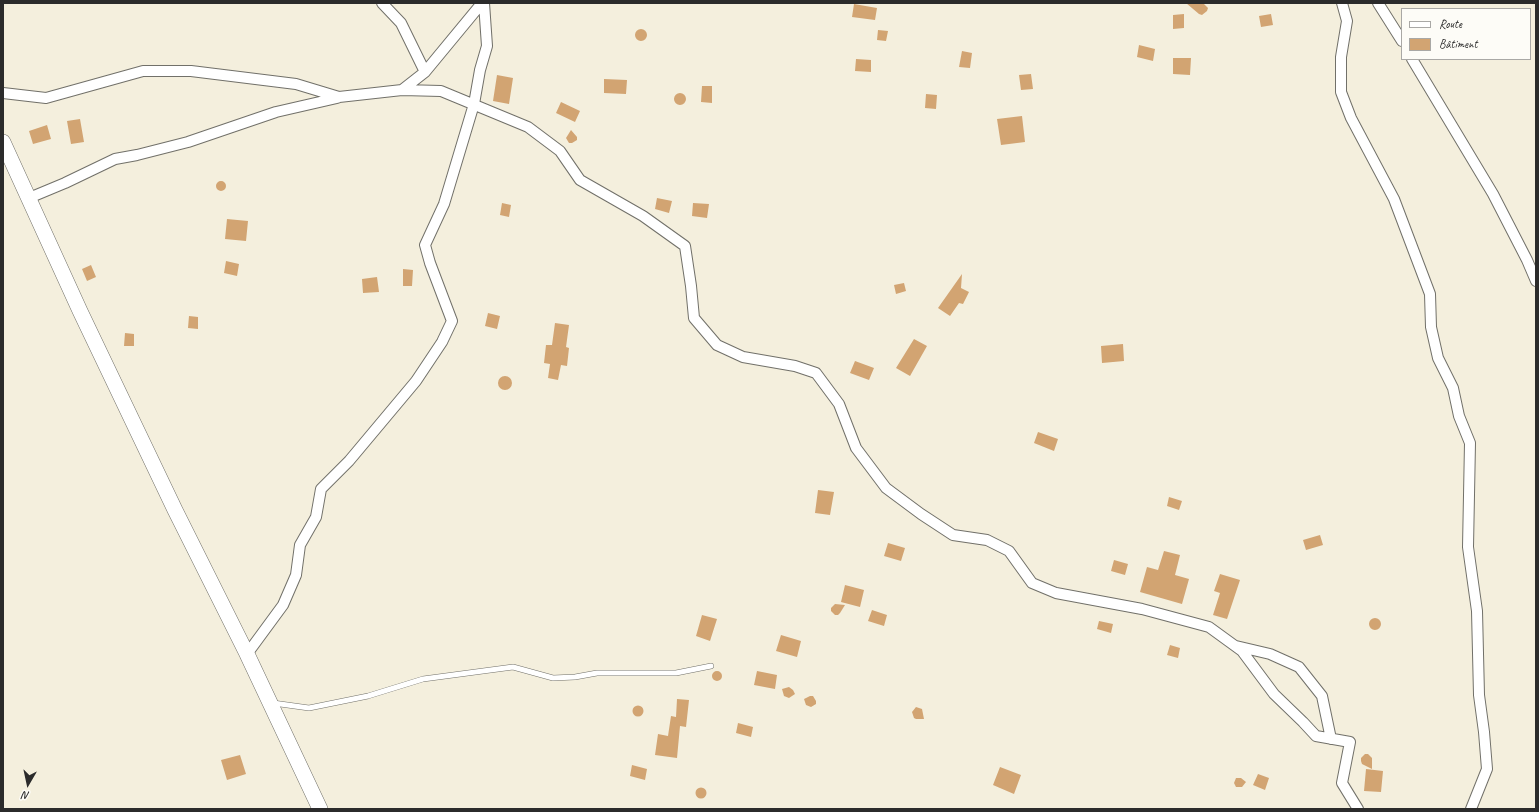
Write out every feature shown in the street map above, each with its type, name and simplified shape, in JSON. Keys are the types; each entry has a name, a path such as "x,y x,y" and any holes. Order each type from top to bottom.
{"main road":[{"path":"3,142 168,496 270,703 320,809"}],"street":[{"path":"382,3 401,23 425,72"},
{"path":"402,90 425,72 483,3"},
{"path":"246,654 283,605 296,575 300,545 316,517 321,489 349,461 416,380 442,342 452,321 430,263 426,245 444,204 474,104 480,70 487,46 483,3"},
{"path":"1342,3 1347,21 1341,57 1341,92 1351,118 1394,199 1430,294 1431,327 1438,358 1452,388 1459,416 1470,444 1468,547 1477,611 1479,696 1484,732 1486,769 1471,809"},
{"path":"1378,3 1401,39"},
{"path":"1413,60 1493,194 1527,260 1536,281"},
{"path":"3,93 46,98 143,71 191,71 296,84 339,97"},
{"path":"29,198 115,159 188,142 276,112 339,97 402,90 441,91 528,127 560,151 580,180 643,216 685,246 694,318 717,345 743,356 795,366 816,373 839,404 856,448 886,488 953,535 988,540 1009,551 1032,583 1056,594 1142,608 1209,627 1242,651 1274,694 1316,736 1350,742 1342,783 1358,809"},
{"path":"1233,645 1270,654 1299,667 1322,696 1331,739"}],"lane":[{"path":"270,703 309,708 368,696 423,679 513,667 553,678 575,677 597,673 676,673 711,666"}],"building":[{"path":"1186,3 1204,4 1208,8 1202,15"},
{"path":"854,4 877,8 875,20 852,17"},
{"path":"1184,14 1184,28 1173,29 1173,15"},
{"path":"1271,14 1273,25 1261,27 1259,16"},
{"path":"639,29 643,29 647,35 643,41 639,41 635,37 635,33"},
{"path":"878,30 888,31 886,41 877,40"},
{"path":"1139,45 1155,49 1153,61 1137,57"},
{"path":"962,51 972,53 970,68 959,67"},
{"path":"1173,58 1191,58 1190,75 1173,74"},
{"path":"856,59 871,60 871,72 855,71"},
{"path":"1031,74 1033,89 1021,90 1019,75"},
{"path":"497,75 513,78 509,104 493,101"},
{"path":"604,79 627,80 626,94 604,93"},
{"path":"702,86 712,86 712,103 701,102"},
{"path":"678,93 682,93 686,99 682,105 678,105 674,101 674,97"},
{"path":"926,94 937,95 936,109 925,108"},
{"path":"561,102 580,111 575,122 556,113"},
{"path":"1022,116 1025,142 1001,145 997,119"},
{"path":"80,119 84,142 71,144 67,121"},
{"path":"47,125 51,139 33,144 29,131"},
{"path":"571,130 577,137 577,140 569,143 566,138"},
{"path":"219,181 223,181 225,182 225,190 219,191 216,188 216,184"},
{"path":"657,198 672,201 669,213 655,209"},
{"path":"502,203 511,205 509,217 500,215"},
{"path":"693,203 709,204 707,218 692,216"},
{"path":"227,219 248,221 246,241 225,239"},
{"path":"226,261 239,264 237,276 224,273"},
{"path":"91,265 96,277 87,281 82,269"},
{"path":"403,269 413,270 412,286 403,286"},
{"path":"962,274 961,288 969,292 963,304 959,303 950,316 938,308"},
{"path":"377,277 379,292 363,293 362,279"},
{"path":"904,283 906,291 896,294 894,285"},
{"path":"488,313 500,316 497,329 485,326"},
{"path":"189,316 198,317 198,329 188,328"},
{"path":"555,323 569,325 566,347 569,348 567,366 561,365 558,380 548,378 550,364 544,363 546,345 552,345"},
{"path":"125,333 134,334 134,346 124,346"},
{"path":"914,339 927,346 910,376 896,368"},
{"path":"1123,344 1124,361 1102,363 1101,346"},
{"path":"855,361 874,368 869,380 850,373"},
{"path":"505,376 510,378 512,383 510,388 505,390 500,388 498,383 500,378"},
{"path":"1038,432 1058,439 1054,451 1034,443"},
{"path":"818,490 834,492 830,515 815,513"},
{"path":"1169,497 1182,501 1179,510 1167,506"},
{"path":"1320,535 1323,545 1306,550 1303,540"},
{"path":"888,543 905,548 901,561 884,556"},
{"path":"1164,551 1180,555 1175,575 1189,579 1182,604 1140,592 1147,567 1158,570"},
{"path":"1114,560 1128,564 1125,575 1111,571"},
{"path":"1220,574 1240,580 1227,619 1213,615 1220,593 1214,591"},
{"path":"845,585 864,590 860,607 841,602"},
{"path":"835,604 845,605 838,615 835,615 831,611 831,608"},
{"path":"872,610 887,615 884,626 868,621"},
{"path":"702,615 717,619 710,641 696,636"},
{"path":"1373,618 1377,618 1381,624 1377,630 1373,630 1369,626 1369,622"},
{"path":"1099,621 1113,624 1111,633 1097,629"},
{"path":"781,635 801,641 797,657 776,651"},
{"path":"1170,645 1180,648 1178,658 1167,655"},
{"path":"715,671 719,671 721,672 721,680 715,681 712,678 712,674"},
{"path":"757,671 777,675 775,689 754,685"},
{"path":"789,687 795,694 789,698 784,696 782,689"},
{"path":"813,696 816,701 816,704 811,707 806,705 804,699"},
{"path":"677,699 689,700 686,727 680,726 677,758 655,755 658,734 668,736 671,716 676,717"},
{"path":"638,705 642,707 644,711 642,715 638,717 634,715 632,711 634,707"},
{"path":"916,707 922,709 924,719 914,718 912,712"},
{"path":"738,723 753,727 751,737 736,733"},
{"path":"1365,754 1368,754 1372,758 1372,769 1362,764 1361,758"},
{"path":"240,755 246,774 227,780 221,760"},
{"path":"632,765 647,769 645,780 630,776"},
{"path":"1000,767 1021,775 1014,794 993,785"},
{"path":"1366,769 1383,771 1381,792 1364,791"},
{"path":"1258,774 1269,778 1265,790 1253,785"},
{"path":"1236,778 1241,778 1246,782 1242,787 1236,787 1234,783"},
{"path":"699,788 703,788 705,789 705,797 699,798 696,795 696,791"}]}
